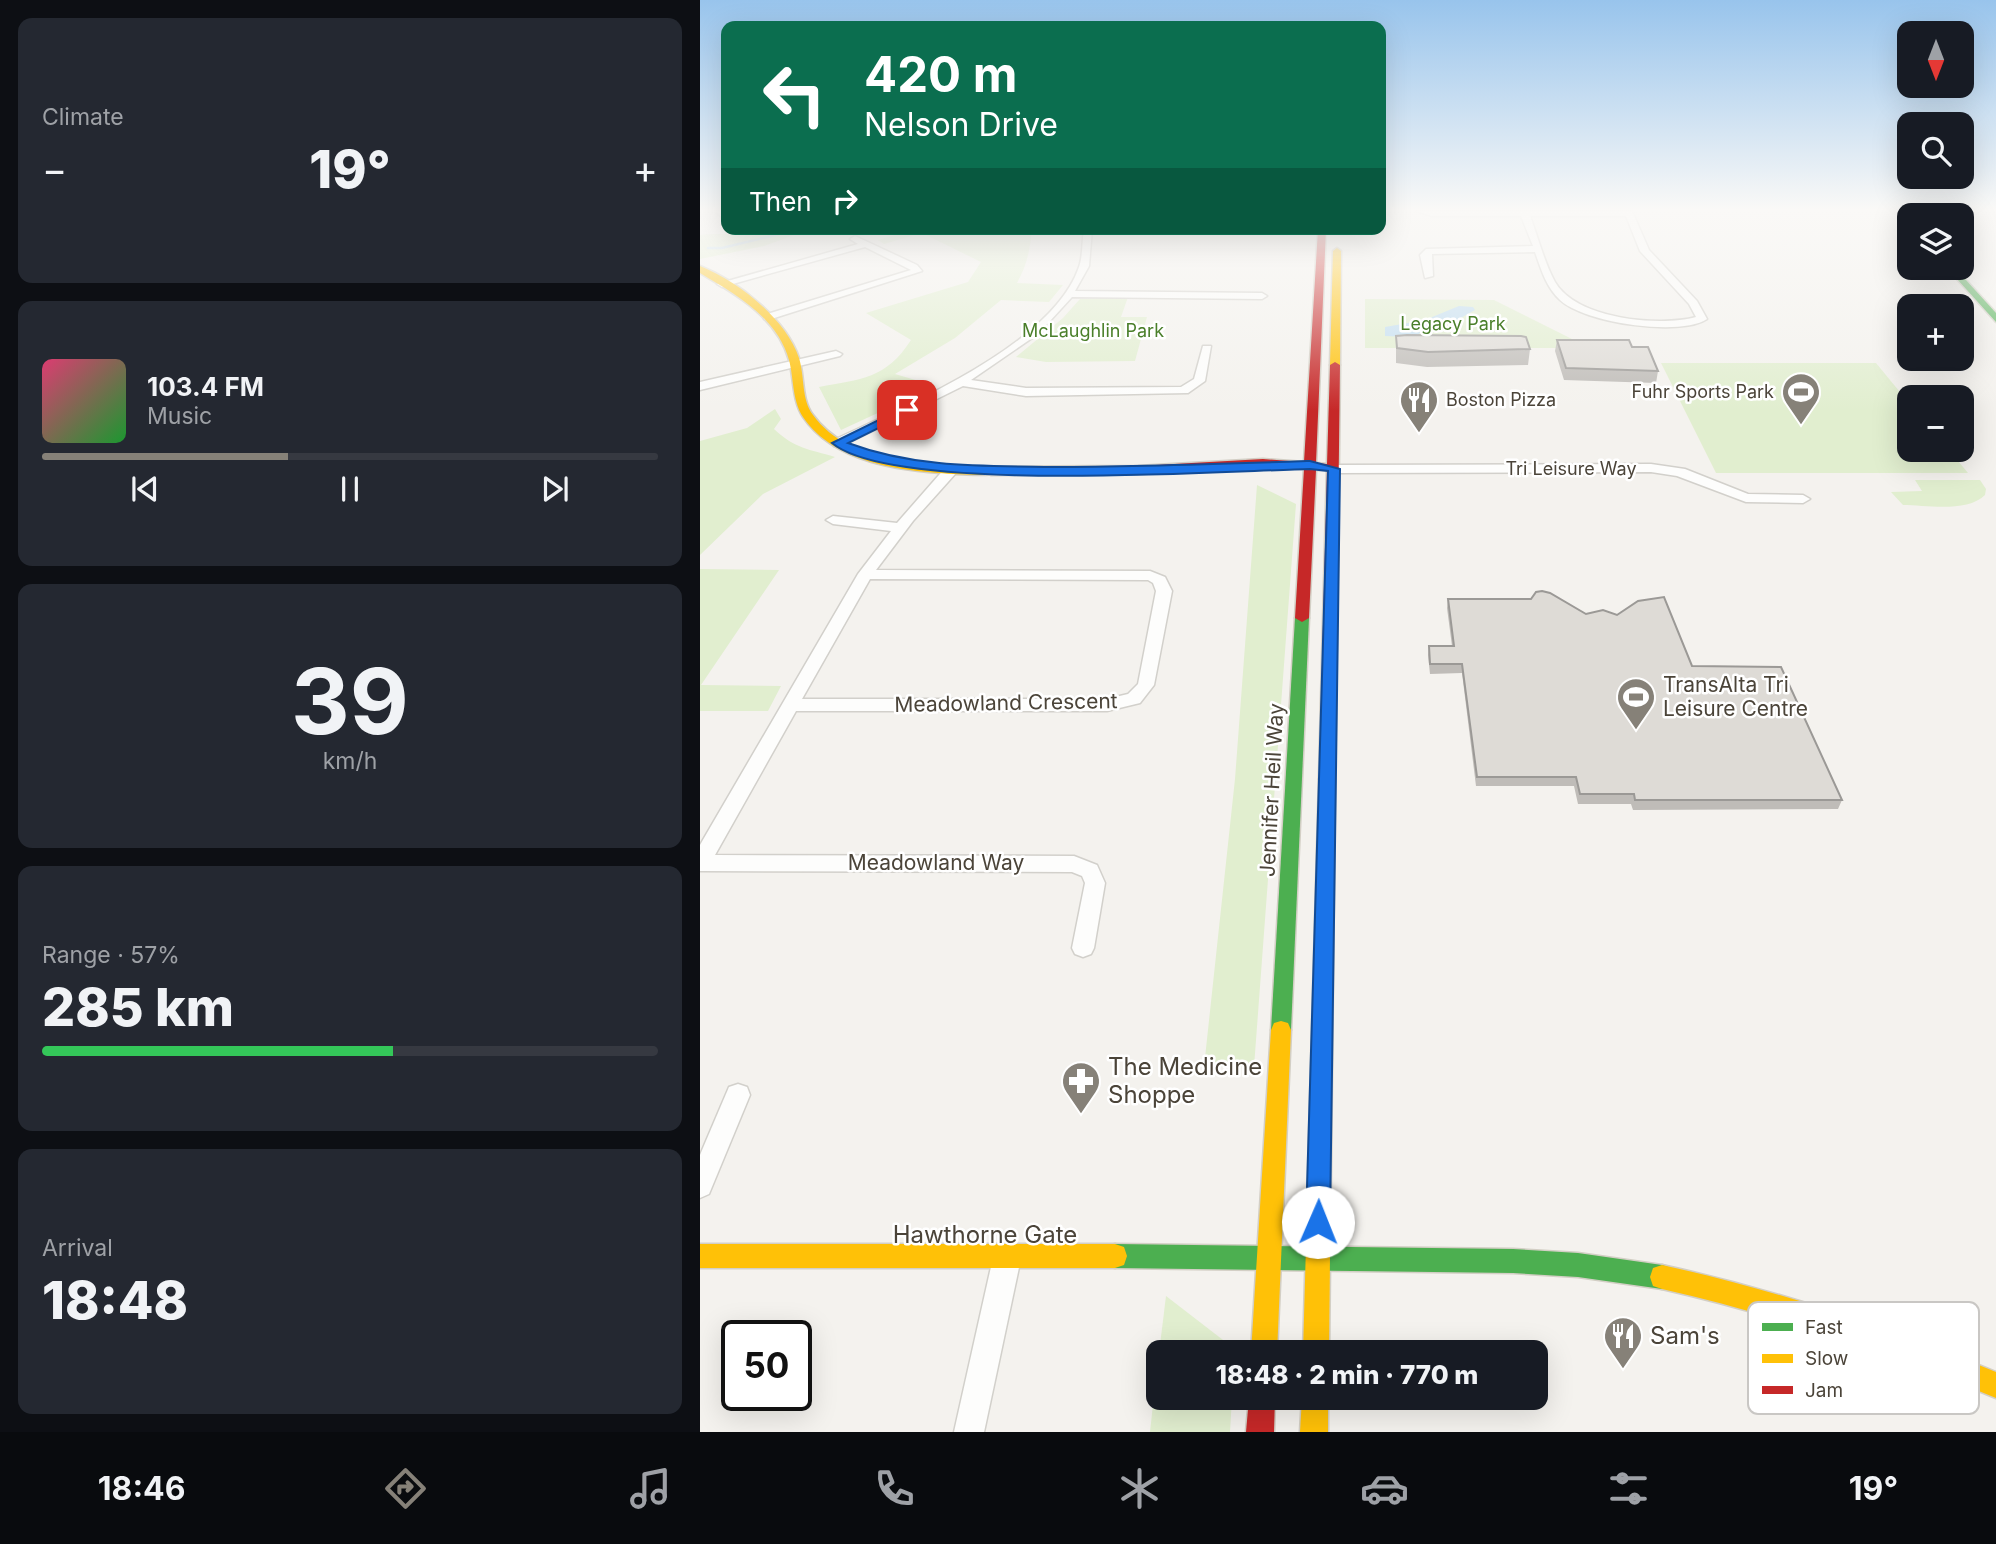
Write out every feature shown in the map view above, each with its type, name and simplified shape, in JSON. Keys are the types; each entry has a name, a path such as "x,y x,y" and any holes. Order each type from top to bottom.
{"main road":[{"path":"712,278 768,317 785,338 796,362 798,395 803,412 817,428 838,443 876,457 951,470 1334,469"},
{"name":"Jennifer Heil Way","path":"1265,1340 1320,278"},
{"path":"1316,1340 1337,278"},
{"path":"1960,280 1996,319"},
{"name":"Hawthorne Gate","path":"700,1256 1269,1257 1526,1261 1612,1269 1698,1284 1766,1302"},
{"name":"Hawthorne Gate","path":"1979,1378 1996,1385"},
{"path":"1260,1432 1261,1410"},
{"path":"1314,1432 1315,1410"}],"street":[{"path":"722,284 744,278"},
{"path":"768,317 895,278"},
{"path":"838,443 962,382 1031,335 1071,294 1079,278"},
{"path":"1550,278 1556,292 1586,311 1619,321 1691,322 1702,319 1693,303 1670,278"},
{"path":"1071,294 1262,296"},
{"path":"962,382 1026,392 1184,391 1199,382 1207,348"},
{"path":"700,386 836,354"},
{"name":"Tri Leisure Way","path":"1334,469 1651,468 1680,472 1746,498 1803,499"},
{"name":"Meadowland Way","path":"700,863 865,574 901,527 951,470"},
{"path":"833,520 901,527"},
{"name":"Meadowland Crescent","path":"792,705 1107,705 1134,699 1146,685 1164,591 1160,580 1150,576 865,574"},
{"name":"Meadowland Way","path":"700,863 1074,864 1090,871 1095,883 1083,948"},
{"path":"700,1185 738,1095"},
{"path":"968,1432 1007,1258"}],"green space":[{"path":"971,278 1019,278 1017,283 1063,285 1049,302 1001,300 955,338 895,374 936,386 841,430 819,387 860,379 882,370 902,353 911,340 866,313 968,282"},
{"name":"McLaughlin Park","path":"1128,297 1121,317 1147,317 1135,361 1046,362 1016,357 1063,318 1080,299"},
{"name":"Legacy Park","path":"1365,299 1494,300 1590,348 1365,348"},
{"name":"Fuhr Sports Park","path":"1661,363 1876,363 1897,388 1897,462 1959,462 1968,473 1716,473"},
{"path":"775,409 781,419 774,429 782,436 803,447 835,457 763,494 700,555 700,441 747,428"},
{"path":"1915,480 1980,480 1986,489 1985,495 1977,501 1957,506 1903,505 1891,492 1922,491"},
{"path":"1257,485 1296,504 1254,1067 1204,1067 1235,779"},
{"path":"700,569 779,570 701,685 781,686 768,711 700,711"},
{"path":"1166,1296 1223,1340 1161,1340"},
{"path":"1152,1410 1231,1410 1230,1432 1150,1432"}],"water":[{"path":"1459,306 1473,307 1475,310 1457,320 1425,326 1419,334 1409,337 1385,336 1385,327 1425,320"}],"building":[{"path":"1396,336 1521,336 1526,337 1530,349 1428,352 1397,348"},
{"path":"1557,340 1629,340 1632,347 1648,347 1658,371 1566,368"},
{"name":"TransAlta Tri Leisure Centre","path":"1542,591 1586,614 1603,610 1617,615 1638,601 1664,597 1692,666 1781,667 1842,800 1635,800 1634,794 1580,794 1576,777 1477,777 1462,664 1430,664 1429,646 1454,646 1448,599 1531,599 1536,592"}],"traffic: fast":[{"path":"1962,280 1996,319"},
{"path":"1281,1030 1302,618"},
{"path":"1115,1256 1513,1261 1578,1265 1662,1277"}],"traffic: slow":[{"path":"715,278 756,306 779,329 794,359 804,409 823,433 842,446 891,463 944,470 991,471"},
{"path":"1335,365 1337,278"},
{"path":"1316,1340 1327,779"},
{"path":"1265,1340 1281,1030"},
{"path":"700,1256 1115,1256"},
{"path":"1662,1277 1762,1302"},
{"path":"1979,1378 1996,1385"},
{"path":"1314,1432 1315,1410"}],"traffic: jam":[{"path":"1302,618 1319,278"},
{"path":"1327,779 1335,365"},
{"path":"991,471 1138,470 1263,463 1326,467"},
{"path":"1260,1432 1261,1410"}],"place":[{"name":"Fuhr Sports Park","path":"1801,426"},
{"name":"Boston Pizza","path":"1419,434"},
{"name":"TransAlta Tri Leisure Centre","path":"1636,731"},
{"name":"The Medicine Shoppe","path":"1081,1115"},
{"name":"Sam's","path":"1623,1370"}],"route":[{"path":"907,410 838,443 876,457 951,470 1117,471 1310,465 1334,469 1318,1222"}]}
